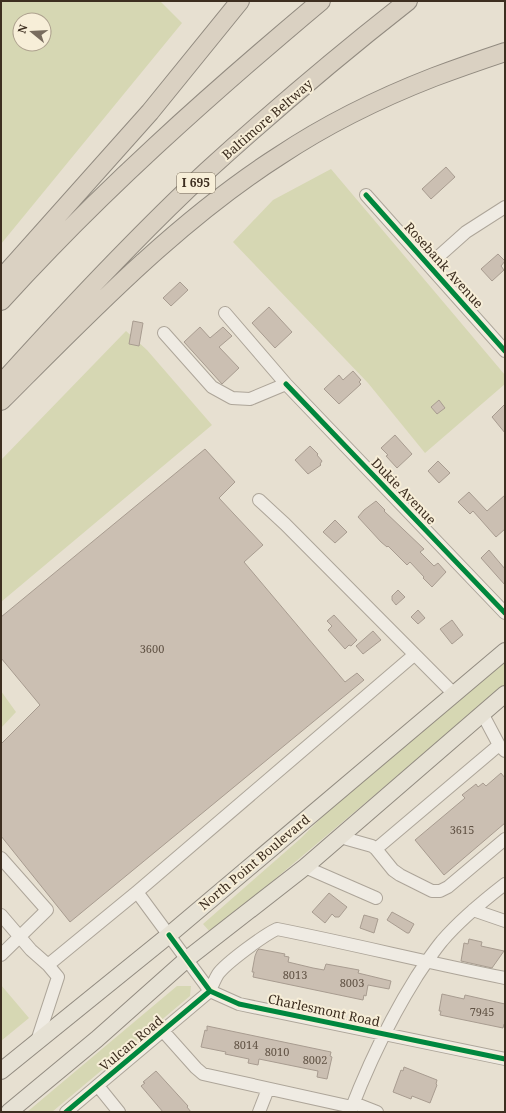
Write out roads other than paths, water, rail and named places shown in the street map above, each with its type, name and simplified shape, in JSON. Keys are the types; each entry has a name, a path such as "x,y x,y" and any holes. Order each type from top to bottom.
{"highway":[{"path":"1,279 150,112 240,1"},
{"path":"1,301 89,210 166,135 320,1"},
{"name":"Baltimore Beltway","path":"1,384 65,314 134,243 207,172 291,98 408,1"},
{"path":"1,401 98,305 164,244 238,183 325,128 359,110 434,77 505,52"},
{"path":"434,77 505,60"}],"main road":[{"name":"North Point Boulevard","path":"1,1071 36,1041 169,935 505,651"},
{"path":"9,1112 97,1039 188,959 305,867 505,694"}],"street":[{"name":"Rosebank Avenue","path":"366,195 505,351"},
{"path":"429,265 466,232 505,207"},
{"name":"Dukie Avenue","path":"225,312 286,384 505,613"},
{"path":"164,333 212,387 232,398 250,399 286,384"},
{"path":"259,500 285,524 454,694"},
{"path":"48,965 137,892 414,655"},
{"path":"376,849 502,748 482,713"},
{"path":"340,837 372,846 393,870 432,891 440,891 448,887 505,839"},
{"path":"1,858 47,910 1,955"},
{"path":"305,867 376,898"},
{"path":"352,1107 384,1034 426,962 442,941 473,910 505,884"},
{"path":"137,892 188,959 210,991"},
{"path":"473,910 505,920"},
{"path":"1,915 31,950 48,965 58,977 36,1041"},
{"path":"210,991 218,974 223,969 268,933 277,929 505,978"},
{"name":"Vulcan Road","path":"66,1112 210,991"},
{"name":"Charlesmont Road","path":"210,991 239,1004 505,1059"},
{"path":"162,1031 203,1074 377,1112"},
{"path":"98,1086 119,1112"},
{"path":"259,1112 268,1089"}]}
